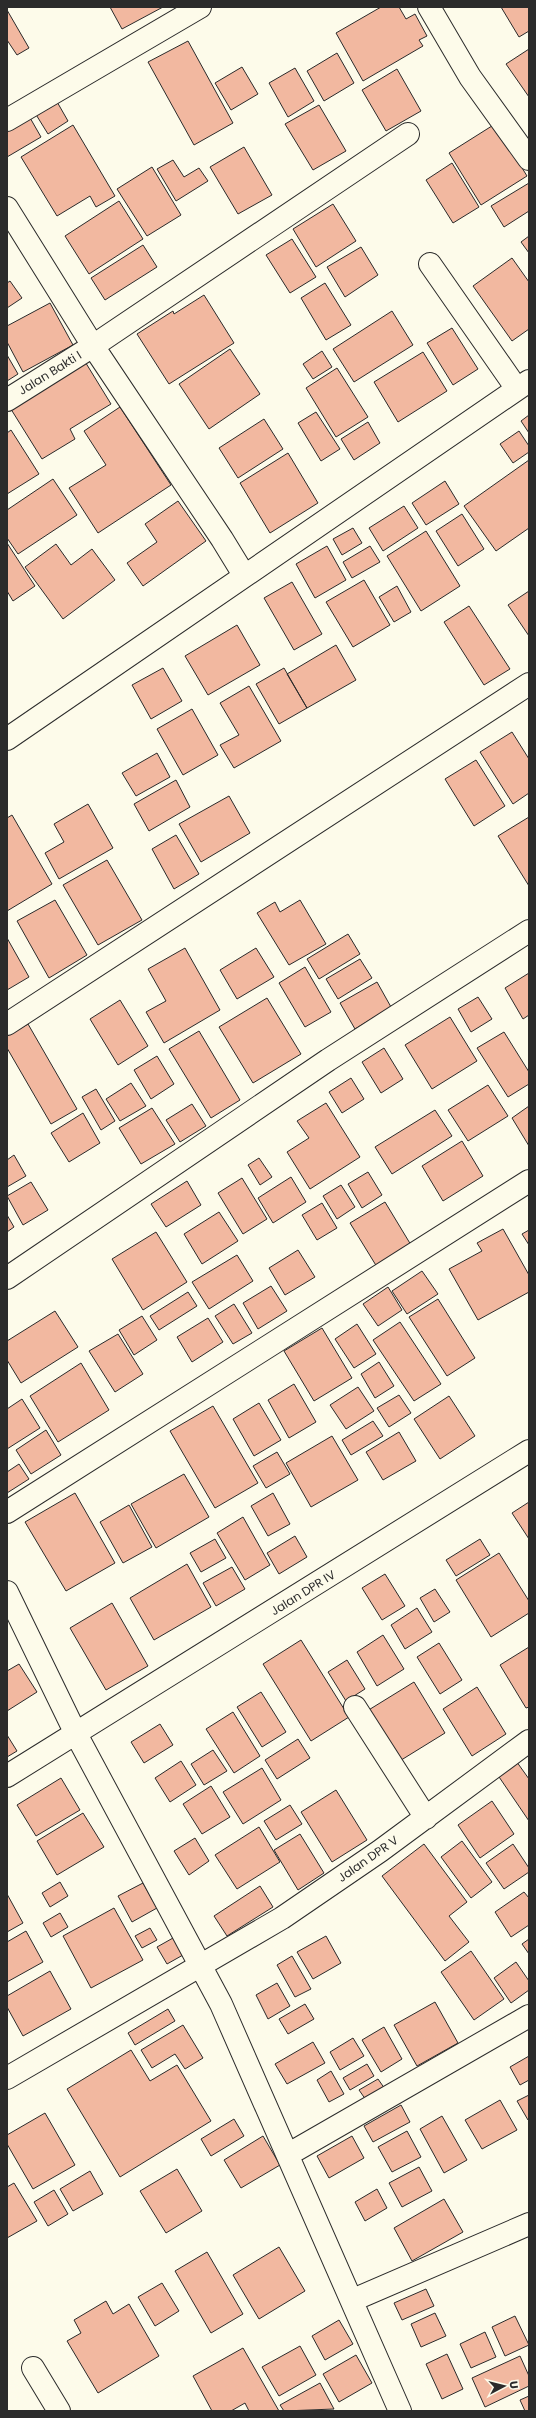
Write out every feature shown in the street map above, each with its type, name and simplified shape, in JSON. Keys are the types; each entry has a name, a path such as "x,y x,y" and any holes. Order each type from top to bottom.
{"street":[{"path":"7,120 200,7"},
{"path":"429,7 470,77 529,159"},
{"name":"Jalan Bakti I","path":"7,400 93,346 408,134"},
{"path":"7,208 93,346 218,532 244,575"},
{"path":"7,739 523,385 430,264"},
{"path":"7,1024 529,684"},
{"path":"7,1278 328,1060 529,931"},
{"path":"7,1512 529,1181"},
{"name":"Jalan DPR IV","path":"7,1776 529,1451"},
{"path":"7,1592 76,1734 221,2004 289,2154 400,2411"},
{"path":"355,1707 426,1818"},
{"name":"Jalan DPR V","path":"7,2078 282,1918 426,1818 529,1741"},
{"path":"289,2154 529,2016"},
{"path":"352,2300 529,2224"},
{"path":"33,2368 59,2411"}],"building":[{"path":"110,7 163,7 122,29"},
{"path":"381,7 399,7 406,19 415,14 427,36 419,40 423,46 363,81 336,33"},
{"path":"501,7 529,7 529,31 519,37"},
{"path":"7,10 29,48 17,55 7,40"},
{"path":"188,41 233,123 194,145 148,62"},
{"path":"529,49 529,97 506,64"},
{"path":"337,53 354,83 324,101 307,71"},
{"path":"242,67 258,94 231,110 215,83"},
{"path":"295,68 314,101 288,117 269,83"},
{"path":"397,69 421,111 386,131 362,90"},
{"path":"56,100 68,121 48,134 35,113"},
{"path":"319,105 346,151 313,170 285,124"},
{"path":"29,116 41,137 7,157 7,130"},
{"path":"495,124 527,176 481,205 449,153"},
{"path":"73,125 115,196 96,207 90,196 57,216 21,157"},
{"path":"244,147 272,195 238,214 210,167"},
{"path":"173,160 184,177 199,168 208,181 176,201 157,169"},
{"path":"452,163 479,207 453,223 426,180"},
{"path":"152,167 181,215 147,236 117,189"},
{"path":"529,183 529,211 504,227 491,206"},
{"path":"119,201 143,239 89,274 65,236"},
{"path":"333,204 356,241 316,267 293,229"},
{"path":"529,236 529,253 521,242"},
{"path":"292,239 316,277 290,293 266,255"},
{"path":"143,245 157,267 105,300 91,278"},
{"path":"361,247 378,275 345,297 327,267"},
{"path":"512,258 529,282 529,329 512,341 473,286"},
{"path":"10,281 22,298 7,308 7,283"},
{"path":"325,283 351,325 326,340 301,298"},
{"path":"204,295 234,343 169,384 137,334 173,311 174,314"},
{"path":"50,303 73,345 23,372 7,342 7,326"},
{"path":"392,311 413,345 354,382 333,349"},
{"path":"452,328 478,369 453,385 427,343"},
{"path":"230,349 260,394 209,429 179,384"},
{"path":"322,351 332,367 313,379 303,364"},
{"path":"423,352 447,391 398,422 374,382"},
{"path":"7,355 18,374 7,381"},
{"path":"84,360 111,404 70,429 75,439 42,459 9,406"},
{"path":"337,368 368,417 336,437 306,388"},
{"path":"120,407 171,485 98,533 69,488 106,465 84,431"},
{"path":"316,412 340,449 321,461 298,423"},
{"path":"529,415 529,433 521,421"},
{"path":"264,419 283,449 238,478 219,448"},
{"path":"368,422 380,443 354,460 341,439"},
{"path":"11,430 39,474 7,494 7,433"},
{"path":"519,431 529,446 529,452 513,463 500,444"},
{"path":"288,453 318,503 270,533 240,483"},
{"path":"529,460 529,528 496,551 464,506"},
{"path":"53,479 77,515 18,554 7,538 7,510"},
{"path":"445,481 459,504 426,525 412,503"},
{"path":"178,501 206,541 143,586 127,563 157,542 145,524"},
{"path":"404,506 418,528 383,551 369,528"},
{"path":"462,514 484,549 458,566 436,531"},
{"path":"353,528 362,543 342,555 333,539"},
{"path":"426,531 460,586 421,611 387,556"},
{"path":"7,543 35,586 13,601 7,591"},
{"path":"56,544 71,565 92,549 115,580 63,619 25,567"},
{"path":"327,546 346,580 315,598 296,564"},
{"path":"370,546 380,562 352,578 343,562"},
{"path":"364,580 390,625 353,647 326,602"},
{"path":"292,582 322,634 294,650 264,598"},
{"path":"397,586 411,612 394,622 379,597"},
{"path":"529,591 529,636 508,605"},
{"path":"469,606 510,669 484,685 444,622"},
{"path":"237,625 260,665 208,695 185,656"},
{"path":"336,645 356,680 307,708 287,674"},
{"path":"163,668 182,701 151,719 132,685"},
{"path":"284,668 307,708 279,724 256,684"},
{"path":"249,686 281,741 234,768 220,745 239,735 220,703"},
{"path":"192,709 218,755 183,775 157,729"},
{"path":"512,732 529,759 529,793 513,804 480,752"},
{"path":"157,753 170,777 136,796 122,773"},
{"path":"476,760 505,806 474,826 445,779"},
{"path":"176,780 190,807 149,831 134,804"},
{"path":"229,796 250,833 201,862 179,824"},
{"path":"88,804 113,848 59,879 45,853 64,842 54,824"},
{"path":"12,815 52,884 7,911 7,818"},
{"path":"529,817 529,886 498,836"},
{"path":"176,835 199,874 174,889 152,849"},
{"path":"107,860 142,920 98,945 63,885"},
{"path":"55,900 87,955 49,978 17,921"},
{"path":"300,900 326,944 289,965 257,913 275,902 280,912"},
{"path":"348,934 360,954 319,979 307,959"},
{"path":"7,938 29,977 7,990"},
{"path":"185,948 220,1010 164,1043 146,1012 166,1001 148,969"},
{"path":"256,948 274,977 237,999 220,970"},
{"path":"360,959 372,978 338,999 326,979"},
{"path":"305,967 331,1012 305,1027 279,983"},
{"path":"529,973 529,1015 523,1019 505,988"},
{"path":"377,982 391,1007 355,1029 340,1003"},
{"path":"478,997 492,1019 471,1032 458,1009"},
{"path":"267,998 301,1054 253,1083 219,1027"},
{"path":"120,1000 148,1046 118,1065 90,1019"},
{"path":"450,1017 477,1061 432,1089 405,1045"},
{"path":"28,1024 77,1109 51,1124 7,1048 7,1036"},
{"path":"199,1031 240,1100 211,1118 169,1049"},
{"path":"504,1032 529,1072 529,1084 508,1097 477,1048"},
{"path":"384,1048 403,1079 381,1093 362,1062"},
{"path":"157,1056 174,1084 151,1099 134,1070"},
{"path":"351,1078 364,1099 342,1113 329,1092"},
{"path":"131,1083 146,1106 120,1121 106,1099"},
{"path":"488,1085 508,1116 468,1141 448,1110"},
{"path":"96,1089 115,1121 101,1130 82,1097"},
{"path":"326,1103 360,1157 310,1189 287,1152 309,1138 297,1121"},
{"path":"192,1104 206,1126 180,1142 166,1120"},
{"path":"529,1106 529,1146 512,1118"},
{"path":"152,1108 175,1144 141,1164 119,1128"},
{"path":"435,1110 452,1136 392,1174 375,1147"},
{"path":"83,1113 100,1143 69,1162 51,1133"},
{"path":"462,1141 483,1176 443,1201 422,1166"},
{"path":"14,1155 26,1176 7,1187 7,1160"},
{"path":"259,1158 272,1177 260,1185 248,1165"},
{"path":"368,1172 382,1195 362,1208 348,1184"},
{"path":"291,1177 306,1202 273,1223 258,1198"},
{"path":"242,1178 267,1219 243,1234 218,1193"},
{"path":"187,1181 201,1205 166,1227 151,1204"},
{"path":"31,1182 48,1210 23,1225 7,1196"},
{"path":"341,1185 355,1207 337,1219 323,1196"},
{"path":"385,1202 411,1245 377,1267 350,1223"},
{"path":"322,1203 337,1228 317,1240 302,1215"},
{"path":"219,1212 238,1241 202,1264 184,1234"},
{"path":"7,1215 14,1227 7,1232"},
{"path":"503,1229 529,1275 529,1292 478,1320 449,1269 482,1251 477,1243"},
{"path":"529,1230 529,1245 522,1234"},
{"path":"156,1232 187,1282 143,1310 112,1259"},
{"path":"298,1250 315,1277 285,1295 269,1268"},
{"path":"237,1255 253,1281 209,1309 192,1282"},
{"path":"422,1271 438,1294 407,1314 392,1291"},
{"path":"271,1286 287,1311 258,1329 243,1303"},
{"path":"388,1287 402,1310 378,1326 363,1304"},
{"path":"188,1292 197,1306 159,1330 150,1316"},
{"path":"438,1299 475,1358 447,1376 409,1317"},
{"path":"234,1304 252,1333 233,1344 215,1316"},
{"path":"55,1311 78,1347 21,1383 7,1360 7,1341"},
{"path":"142,1316 157,1340 134,1355 119,1330"},
{"path":"208,1318 223,1342 192,1362 177,1337"},
{"path":"400,1322 441,1384 414,1401 373,1340"},
{"path":"357,1324 376,1354 354,1368 335,1339"},
{"path":"322,1328 352,1378 314,1401 284,1351"},
{"path":"118,1334 143,1374 115,1392 89,1351"},
{"path":"379,1362 394,1386 375,1398 361,1374"},
{"path":"81,1363 109,1410 58,1442 30,1396"},
{"path":"294,1384 316,1422 289,1438 268,1400"},
{"path":"358,1387 374,1411 346,1429 330,1405"},
{"path":"399,1395 411,1413 389,1427 377,1408"},
{"path":"449,1396 475,1436 440,1459 414,1419"},
{"path":"22,1399 40,1428 7,1449 7,1409"},
{"path":"259,1403 281,1440 254,1456 233,1419"},
{"path":"213,1406 258,1483 215,1508 170,1431"},
{"path":"373,1421 383,1436 351,1455 342,1440"},
{"path":"46,1430 61,1455 31,1474 16,1450"},
{"path":"399,1432 416,1461 383,1480 366,1452"},
{"path":"332,1436 358,1480 311,1507 286,1463"},
{"path":"277,1452 290,1474 266,1488 253,1466"},
{"path":"19,1464 29,1479 7,1493 7,1472"},
{"path":"184,1474 209,1517 156,1548 131,1504"},
{"path":"75,1493 115,1563 66,1591 25,1522"},
{"path":"273,1493 290,1524 268,1536 251,1506"},
{"path":"529,1502 529,1539 512,1513"},
{"path":"129,1505 152,1547 123,1563 100,1522"},
{"path":"243,1517 270,1565 245,1580 217,1533"},
{"path":"295,1536 307,1557 279,1574 267,1553"},
{"path":"215,1539 226,1558 201,1572 190,1553"},
{"path":"480,1539 490,1555 456,1576 446,1560"},
{"path":"499,1553 529,1601 529,1613 491,1637 456,1580"},
{"path":"187,1564 211,1607 154,1640 130,1598"},
{"path":"232,1567 245,1589 216,1606 203,1583"},
{"path":"385,1574 405,1606 382,1620 362,1588"},
{"path":"435,1589 450,1612 434,1622 420,1598"},
{"path":"112,1603 148,1666 106,1690 70,1628"},
{"path":"417,1608 432,1632 405,1649 391,1625"},
{"path":"383,1635 404,1669 377,1686 357,1652"},
{"path":"301,1640 349,1717 311,1741 263,1664"},
{"path":"439,1643 462,1680 440,1694 417,1657"},
{"path":"529,1647 529,1707 526,1708 500,1665"},
{"path":"347,1660 365,1689 346,1701 328,1672"},
{"path":"19,1664 37,1692 7,1711 7,1671"},
{"path":"414,1682 445,1733 398,1762 367,1711"},
{"path":"477,1687 506,1734 472,1756 443,1709"},
{"path":"261,1692 286,1732 262,1747 237,1707"},
{"path":"233,1712 260,1756 234,1773 206,1729"},
{"path":"160,1724 173,1745 144,1763 131,1742"},
{"path":"7,1735 17,1751 7,1757"},
{"path":"298,1739 310,1758 277,1779 265,1760"},
{"path":"213,1750 227,1771 204,1785 191,1764"},
{"path":"514,1758 529,1779 529,1821 495,1771"},
{"path":"181,1761 196,1785 170,1802 155,1778"},
{"path":"262,1768 281,1800 243,1824 223,1792"},
{"path":"61,1778 80,1810 36,1836 17,1805"},
{"path":"211,1786 230,1817 202,1834 183,1804"},
{"path":"336,1790 367,1840 332,1862 301,1812"},
{"path":"492,1801 514,1834 480,1858 458,1825"},
{"path":"290,1805 302,1824 276,1840 264,1821"},
{"path":"83,1813 104,1847 57,1875 37,1841"},
{"path":"259,1827 280,1862 237,1889 215,1855"},
{"path":"300,1834 324,1873 298,1890 274,1850"},
{"path":"195,1838 209,1861 189,1875 174,1851"},
{"path":"462,1841 492,1882 471,1898 441,1857"},
{"path":"424,1844 467,1902 449,1916 469,1942 445,1961 382,1876"},
{"path":"513,1844 529,1868 529,1872 504,1889 486,1863"},
{"path":"60,1882 68,1896 50,1907 42,1893"},
{"path":"143,1883 157,1908 132,1922 118,1896"},
{"path":"260,1886 273,1907 227,1936 214,1916"},
{"path":"524,1892 529,1898 529,1925 511,1937 495,1912"},
{"path":"7,1894 23,1923 7,1932"},
{"path":"114,1908 143,1960 91,1988 63,1936"},
{"path":"60,1913 68,1927 51,1937 43,1923"},
{"path":"150,1928 157,1940 142,1948 135,1936"},
{"path":"26,1931 43,1962 7,1982 7,1942"},
{"path":"326,1936 341,1963 313,1979 297,1952"},
{"path":"173,1938 183,1955 167,1964 157,1947"},
{"path":"529,1939 529,1954 522,1944"},
{"path":"471,1951 504,1999 474,2020 441,1972"},
{"path":"292,1956 311,1989 295,1997 277,1965"},
{"path":"516,1962 529,1981 529,1990 511,2003 494,1978"},
{"path":"50,1971 71,2009 23,2036 7,2007 7,1996"},
{"path":"277,1983 290,2006 268,2019 256,1995"},
{"path":"435,2002 458,2043 417,2066 394,2025"},
{"path":"305,2004 314,2019 288,2034 279,2019"},
{"path":"168,2009 175,2021 135,2045 128,2033"},
{"path":"183,2025 203,2058 185,2069 175,2054 152,2068 141,2050"},
{"path":"384,2027 402,2059 381,2072 362,2040"},
{"path":"353,2038 364,2056 340,2070 330,2052"},
{"path":"313,2042 325,2063 287,2084 275,2064"},
{"path":"131,2050 150,2081 177,2065 211,2121 120,2177 67,2089"},
{"path":"529,2056 529,2080 520,2085 510,2067"},
{"path":"367,2064 374,2076 350,2090 343,2078"},
{"path":"331,2071 344,2094 329,2102 317,2080"},
{"path":"378,2079 385,2089 366,2100 359,2090"},
{"path":"529,2095 529,2120 528,2120 517,2101"},
{"path":"500,2100 517,2130 482,2149 465,2120"},
{"path":"401,2105 410,2122 373,2142 364,2126"},
{"path":"45,2113 75,2165 33,2189 7,2144 7,2135"},
{"path":"442,2116 467,2160 444,2173 420,2129"},
{"path":"234,2119 244,2136 211,2156 201,2139"},
{"path":"407,2131 421,2157 392,2172 378,2147"},
{"path":"263,2136 280,2165 241,2188 224,2160"},
{"path":"352,2136 364,2158 329,2178 317,2156"},
{"path":"419,2167 432,2191 402,2207 389,2183"},
{"path":"177,2169 202,2211 166,2233 140,2191"},
{"path":"90,2171 103,2194 73,2211 60,2189"},
{"path":"14,2183 37,2221 7,2238 7,2187"},
{"path":"377,2189 387,2208 365,2221 355,2202"},
{"path":"54,2190 68,2214 48,2226 34,2202"},
{"path":"444,2199 463,2232 412,2261 394,2228"},
{"path":"279,2247 305,2291 259,2319 233,2275"},
{"path":"207,2252 243,2314 211,2333 175,2271"},
{"path":"162,2283 179,2311 155,2326 138,2297"},
{"path":"426,2289 434,2306 402,2320 394,2303"},
{"path":"106,2301 113,2314 129,2304 159,2356 98,2393 67,2341 81,2333 74,2320"},
{"path":"435,2313 446,2336 421,2347 411,2324"},
{"path":"515,2316 529,2345 505,2356 492,2327"},
{"path":"339,2320 353,2344 325,2360 312,2336"},
{"path":"485,2332 496,2357 471,2368 460,2344"},
{"path":"300,2346 316,2375 279,2396 262,2367"},
{"path":"243,2348 279,2411 249,2411 245,2403 231,2411 212,2411 193,2376"},
{"path":"447,2354 463,2389 442,2399 426,2364"},
{"path":"356,2355 372,2383 339,2402 323,2374"},
{"path":"520,2356 529,2376 529,2386 485,2407 472,2378"},
{"path":"320,2383 334,2409 284,2411 280,2405"},
{"path":"529,2396 529,2411 525,2411 520,2400"}]}
